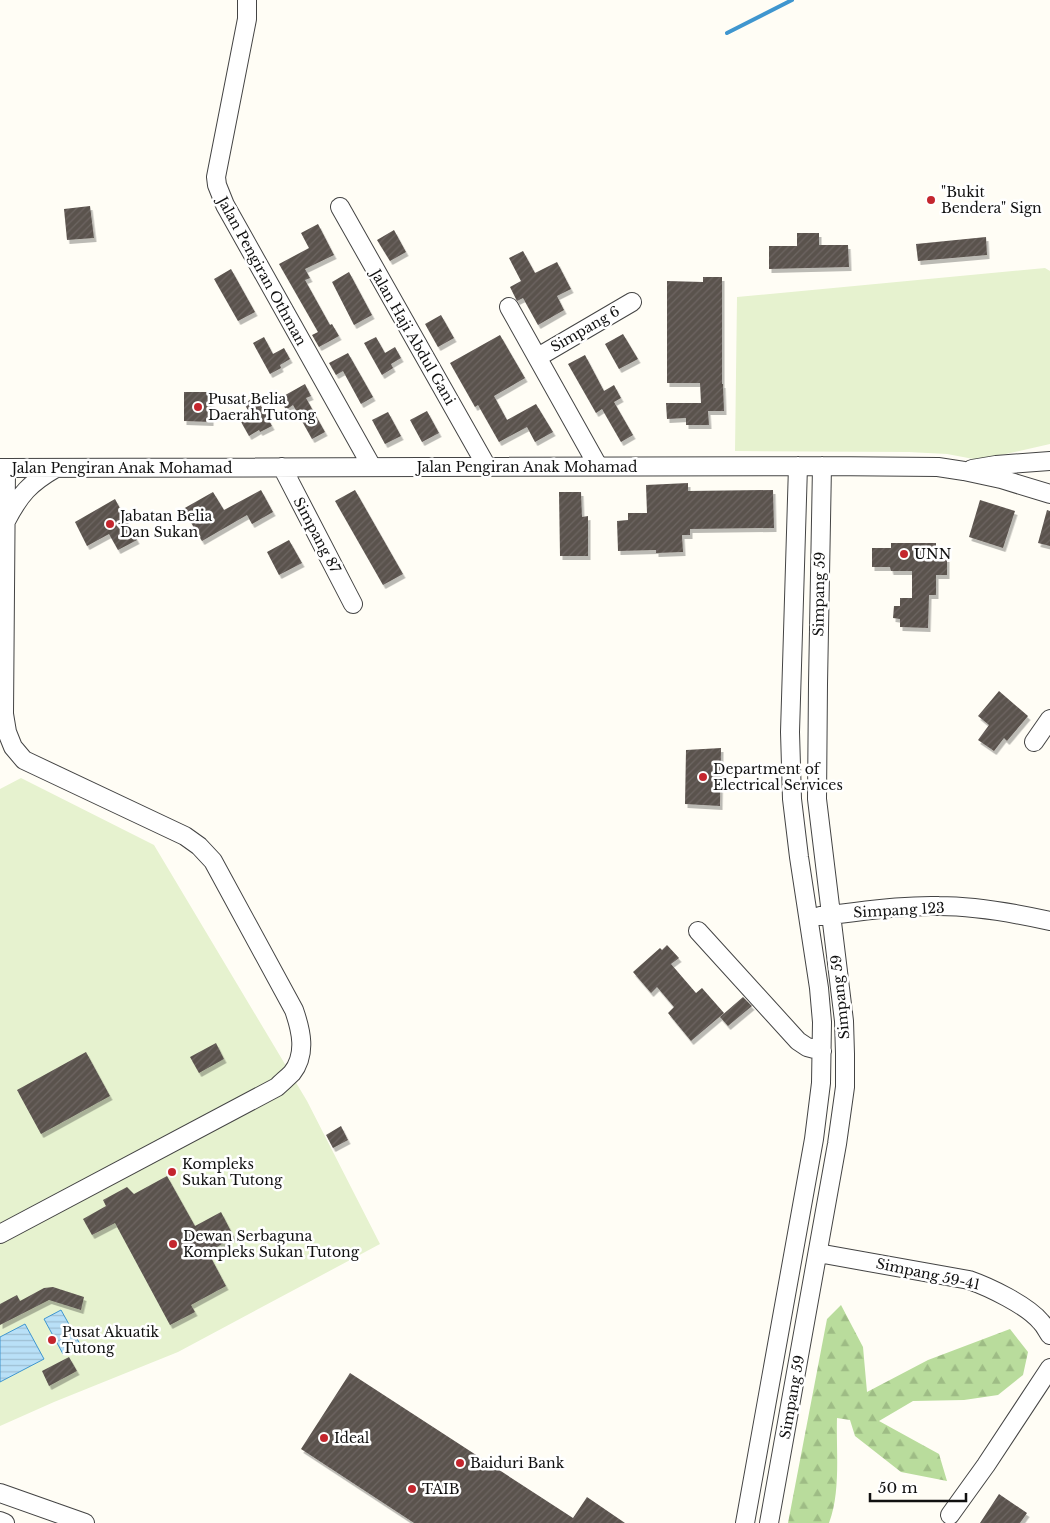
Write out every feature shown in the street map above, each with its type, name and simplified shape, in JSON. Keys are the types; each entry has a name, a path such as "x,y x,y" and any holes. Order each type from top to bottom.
{"street":[{"name":"Jalan Pengiran Othman","path":"247,0 247,18 216,178 217,185 230,213 372,467"},
{"name":"Jalan Haji Abdul Gani","path":"340,208 487,467"},
{"name":"Simpang 6","path":"538,357 632,302"},
{"path":"509,307 598,466"},
{"path":"964,471 996,465 1050,461"},
{"name":"Simpang 59","path":"745,1523 814,1139 821,1083 822,1022 819,988 798,857 792,799 790,732 798,466"},
{"name":"Simpang 59","path":"769,1523 838,1144 845,1087 844,1021 817,799 822,466"},
{"path":"3,518 23,493 38,479 56,467"},
{"name":"Simpang 87","path":"282,467 353,604"},
{"name":"Jalan Pengiran Anak Mohamad","path":"3,468 938,467 1000,479 1050,494"},
{"path":"0,1234 277,1087 293,1072 301,1053 301,1032 294,1010 213,862 200,846 185,836 24,760 12,747 4,714 3,468"},
{"path":"1034,742 1050,719"},
{"name":"Simpang 123","path":"808,917 885,908 940,906 1018,914 1050,921"},
{"name":"Simpang 59","path":"698,930 798,1041 822,1051"},
{"name":"Simpang 59-41","path":"818,1253 969,1280 987,1286 1025,1308 1041,1321 1050,1335"},
{"path":"950,1515 986,1465 1050,1368"},
{"path":"0,1493 85,1523"},
{"path":"0,1521 6,1523"}],"green space":[{"path":"1045,268 1050,271 1050,444 979,460 947,454 909,452 735,451 737,297"},
{"name":"Kompleks Sukan Tutong","path":"21,778 154,845 307,1101 380,1244 178,1352 0,1426 0,789"},
{"path":"841,1305 863,1347 867,1392 928,1360 1010,1329 1028,1352 1023,1375 998,1395 964,1400 913,1401 879,1421 939,1454 947,1481 901,1472 855,1436 850,1420 837,1418 837,1484 833,1511 829,1523 788,1523 827,1319"}],"water":[{"path":"61,1310 80,1344 63,1354 44,1319"},
{"path":"25,1324 44,1359 0,1382 0,1337"}],"building":[{"path":"90,206 94,238 67,240 64,209"},
{"path":"318,224 334,255 305,269 310,278 305,280 330,325 332,324 339,336 319,347 312,335 318,332 279,264 309,248 301,233"},
{"path":"394,230 406,252 390,261 377,240"},
{"path":"797,233 819,233 819,245 848,245 849,267 769,269 769,246 797,246"},
{"path":"986,237 987,255 918,261 916,244"},
{"path":"523,251 535,273 557,262 571,289 557,296 564,310 538,325 523,298 517,301 510,287 521,281 509,258"},
{"path":"231,269 255,312 238,321 214,279"},
{"path":"349,272 372,315 354,325 332,282"},
{"path":"703,277 722,277 722,384 724,411 708,411 709,425 686,425 686,418 667,419 666,403 701,403 700,383 667,383 667,281 703,282"},
{"path":"441,315 454,338 438,347 425,324"},
{"path":"623,334 638,359 619,369 605,344"},
{"path":"500,335 525,378 494,396 507,420 536,404 553,432 535,442 527,427 499,442 478,405 475,407 450,363"},
{"path":"264,337 273,354 284,348 290,359 280,365 281,368 270,374 253,343"},
{"path":"376,337 385,353 395,347 401,358 391,364 393,368 382,375 364,343"},
{"path":"348,353 373,397 361,404 343,371 336,375 329,363"},
{"path":"585,355 604,391 614,385 621,398 614,402 633,435 621,442 602,409 596,413 568,364"},
{"path":"305,384 311,396 306,398 325,432 312,439 293,405 286,410 280,398"},
{"name":"Pusat Belia Daerah Tutong","path":"184,392 212,392 211,422 184,421"},
{"path":"256,397 272,426 260,432 259,430 249,436 240,420 250,414 244,403"},
{"path":"427,411 439,433 422,442 410,420"},
{"path":"388,412 401,436 385,444 372,420"},
{"path":"688,483 688,491 773,490 774,528 690,529 690,535 682,535 683,552 656,553 656,550 618,551 617,521 628,520 628,513 647,513 646,485"},
{"path":"261,490 273,512 252,524 247,515 202,541 183,509 213,492 224,510"},
{"path":"355,490 403,574 383,585 335,501"},
{"path":"559,492 581,492 582,517 588,516 588,556 560,556"},
{"name":"Jabatan Belia Dan Sukan","path":"115,499 137,540 118,550 109,534 87,546 75,522"},
{"path":"980,500 1015,511 1003,548 969,537"},
{"path":"1047,510 1050,511 1050,546 1038,543"},
{"path":"289,540 302,563 279,575 267,552"},
{"path":"891,543 936,543 936,558 947,558 947,575 936,575 936,595 929,595 928,628 900,627 900,619 893,618 894,606 900,606 900,598 912,598 912,571 891,571 890,567 872,567 872,548 891,548"},
{"path":"999,691 1028,716 1007,741 1004,738 994,751 978,740 989,725 978,716"},
{"name":"Department of Electrical Services","path":"721,748 720,806 685,804 686,750"},
{"path":"667,945 679,958 671,964 696,993 702,988 724,1013 691,1041 668,1013 674,1007 657,987 651,993 633,972 660,948 662,950"},
{"path":"743,997 752,1006 728,1026 720,1017"},
{"path":"216,1043 224,1059 199,1073 190,1057"},
{"path":"86,1052 110,1096 41,1134 17,1090"},
{"path":"341,1126 348,1140 333,1148 326,1135"},
{"name":"Dewan Serbaguna Kompleks Sukan Tutong","path":"167,1176 195,1226 221,1212 234,1237 208,1252 226,1286 191,1305 195,1312 170,1325 115,1223 92,1235 83,1219 106,1206 103,1200 127,1187 134,1194"},
{"path":"53,1287 84,1297 81,1310 49,1300 0,1325 0,1304 17,1295 20,1301 44,1288"},
{"path":"69,1357 77,1371 49,1386 42,1371"},
{"path":"350,1373 573,1518 587,1497 625,1523 414,1523 301,1449"},
{"path":"999,1494 1027,1513 1020,1523 980,1523"}],"waterway":[{"path":"727,33 792,0"}],"place":[{"name":"\"Bukit Bendera\" Sign","path":"931,200"},
{"name":"Pusat Belia Daerah Tutong","path":"198,407"},
{"name":"Jabatan Belia Dan Sukan","path":"110,524"},
{"name":"UNN","path":"904,554"},
{"name":"Department of Electrical Services","path":"703,777"},
{"name":"Kompleks Sukan Tutong","path":"172,1172"},
{"name":"Dewan Serbaguna Kompleks Sukan Tutong","path":"173,1244"},
{"name":"Pusat Akuatik Tutong","path":"52,1340"},
{"name":"Ideal","path":"324,1438"},
{"name":"Baiduri Bank","path":"460,1463"},
{"name":"TAIB","path":"412,1489"}]}
